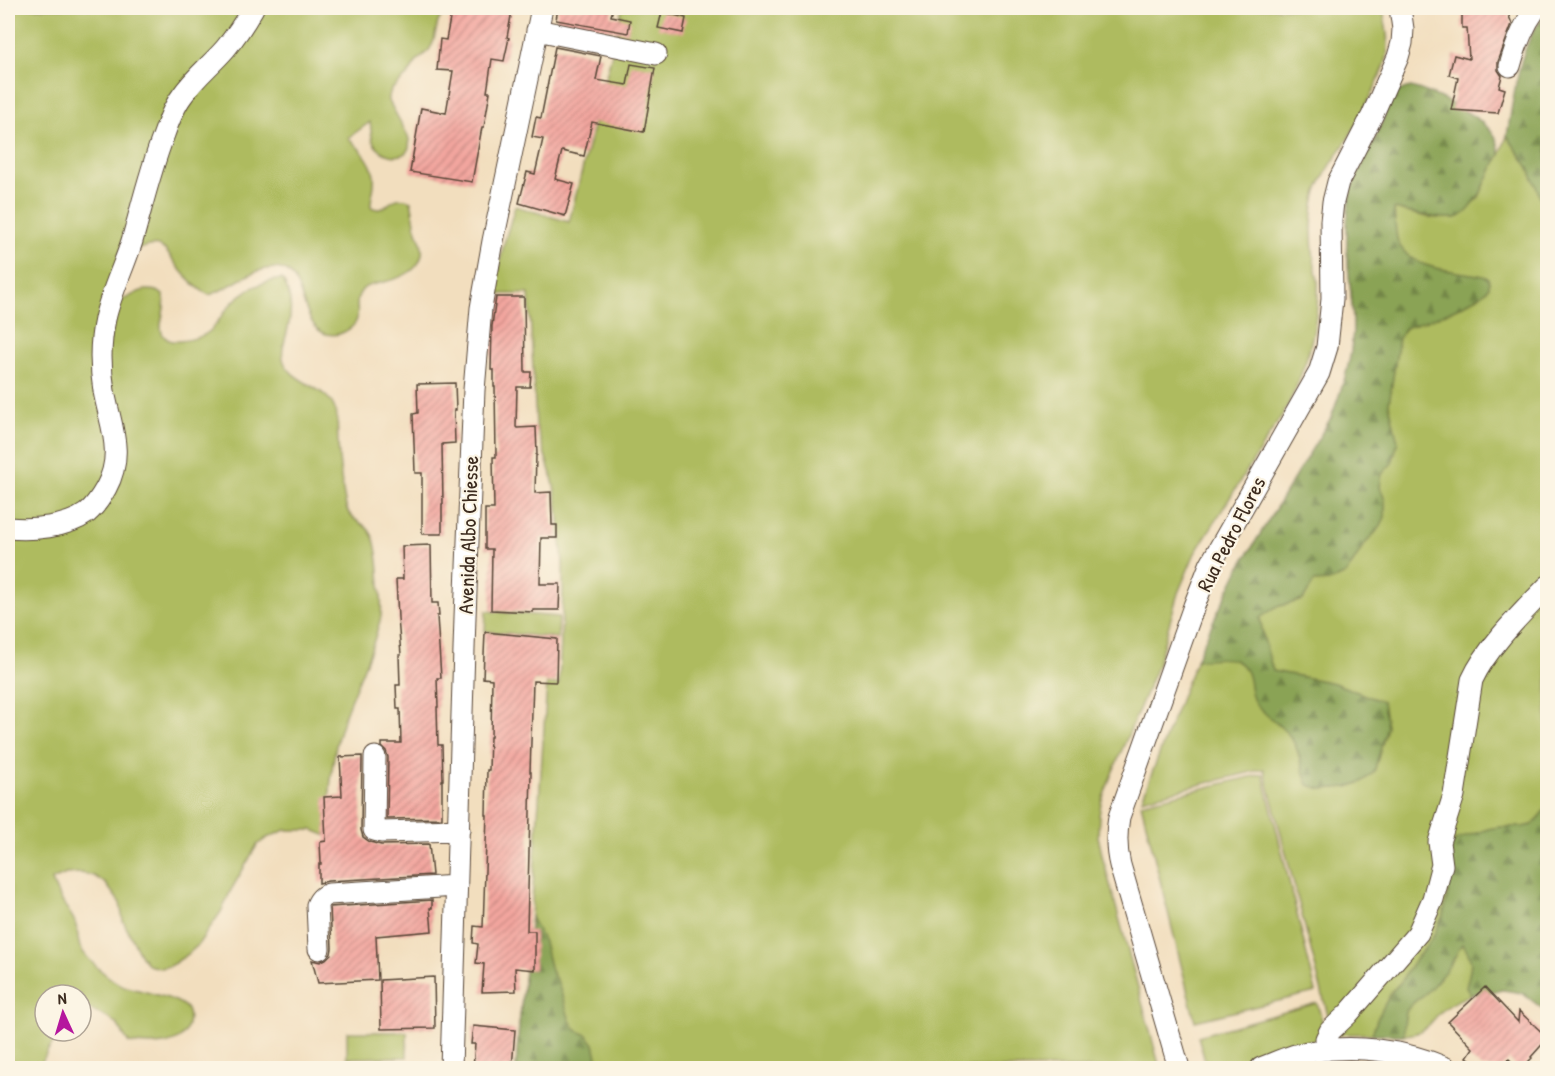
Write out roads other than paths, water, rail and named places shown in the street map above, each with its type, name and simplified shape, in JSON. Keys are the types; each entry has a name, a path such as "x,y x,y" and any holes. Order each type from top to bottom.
{"street":[{"path":"8,528 44,528 78,518 87,513 108,484 116,448 106,403 100,346 108,309 131,243 153,165 174,108 192,83 225,49 253,8"},
{"name":"Avenida Albo Chiesse","path":"451,1068 465,617 474,390 481,308 542,8"},
{"name":"Rua Pedro Flores","path":"1179,1068 1120,865 1117,850 1119,817 1210,565 1319,373 1327,347 1332,299 1331,221 1333,202 1338,182 1372,116 1398,57 1403,29 1400,8"},
{"path":"1510,66 1517,40 1536,8"},
{"path":"537,30 656,54"},
{"path":"1330,1056 1326,1039 1330,1031 1418,933 1433,899 1442,865 1439,842 1454,795 1472,681 1478,668 1492,648 1548,586"},
{"path":"375,757 374,830 381,832 459,830"},
{"path":"319,948 317,905 319,899 324,896 457,886"},
{"path":"1261,1068 1308,1052 1330,1056 1369,1049 1401,1053 1446,1068"}]}
